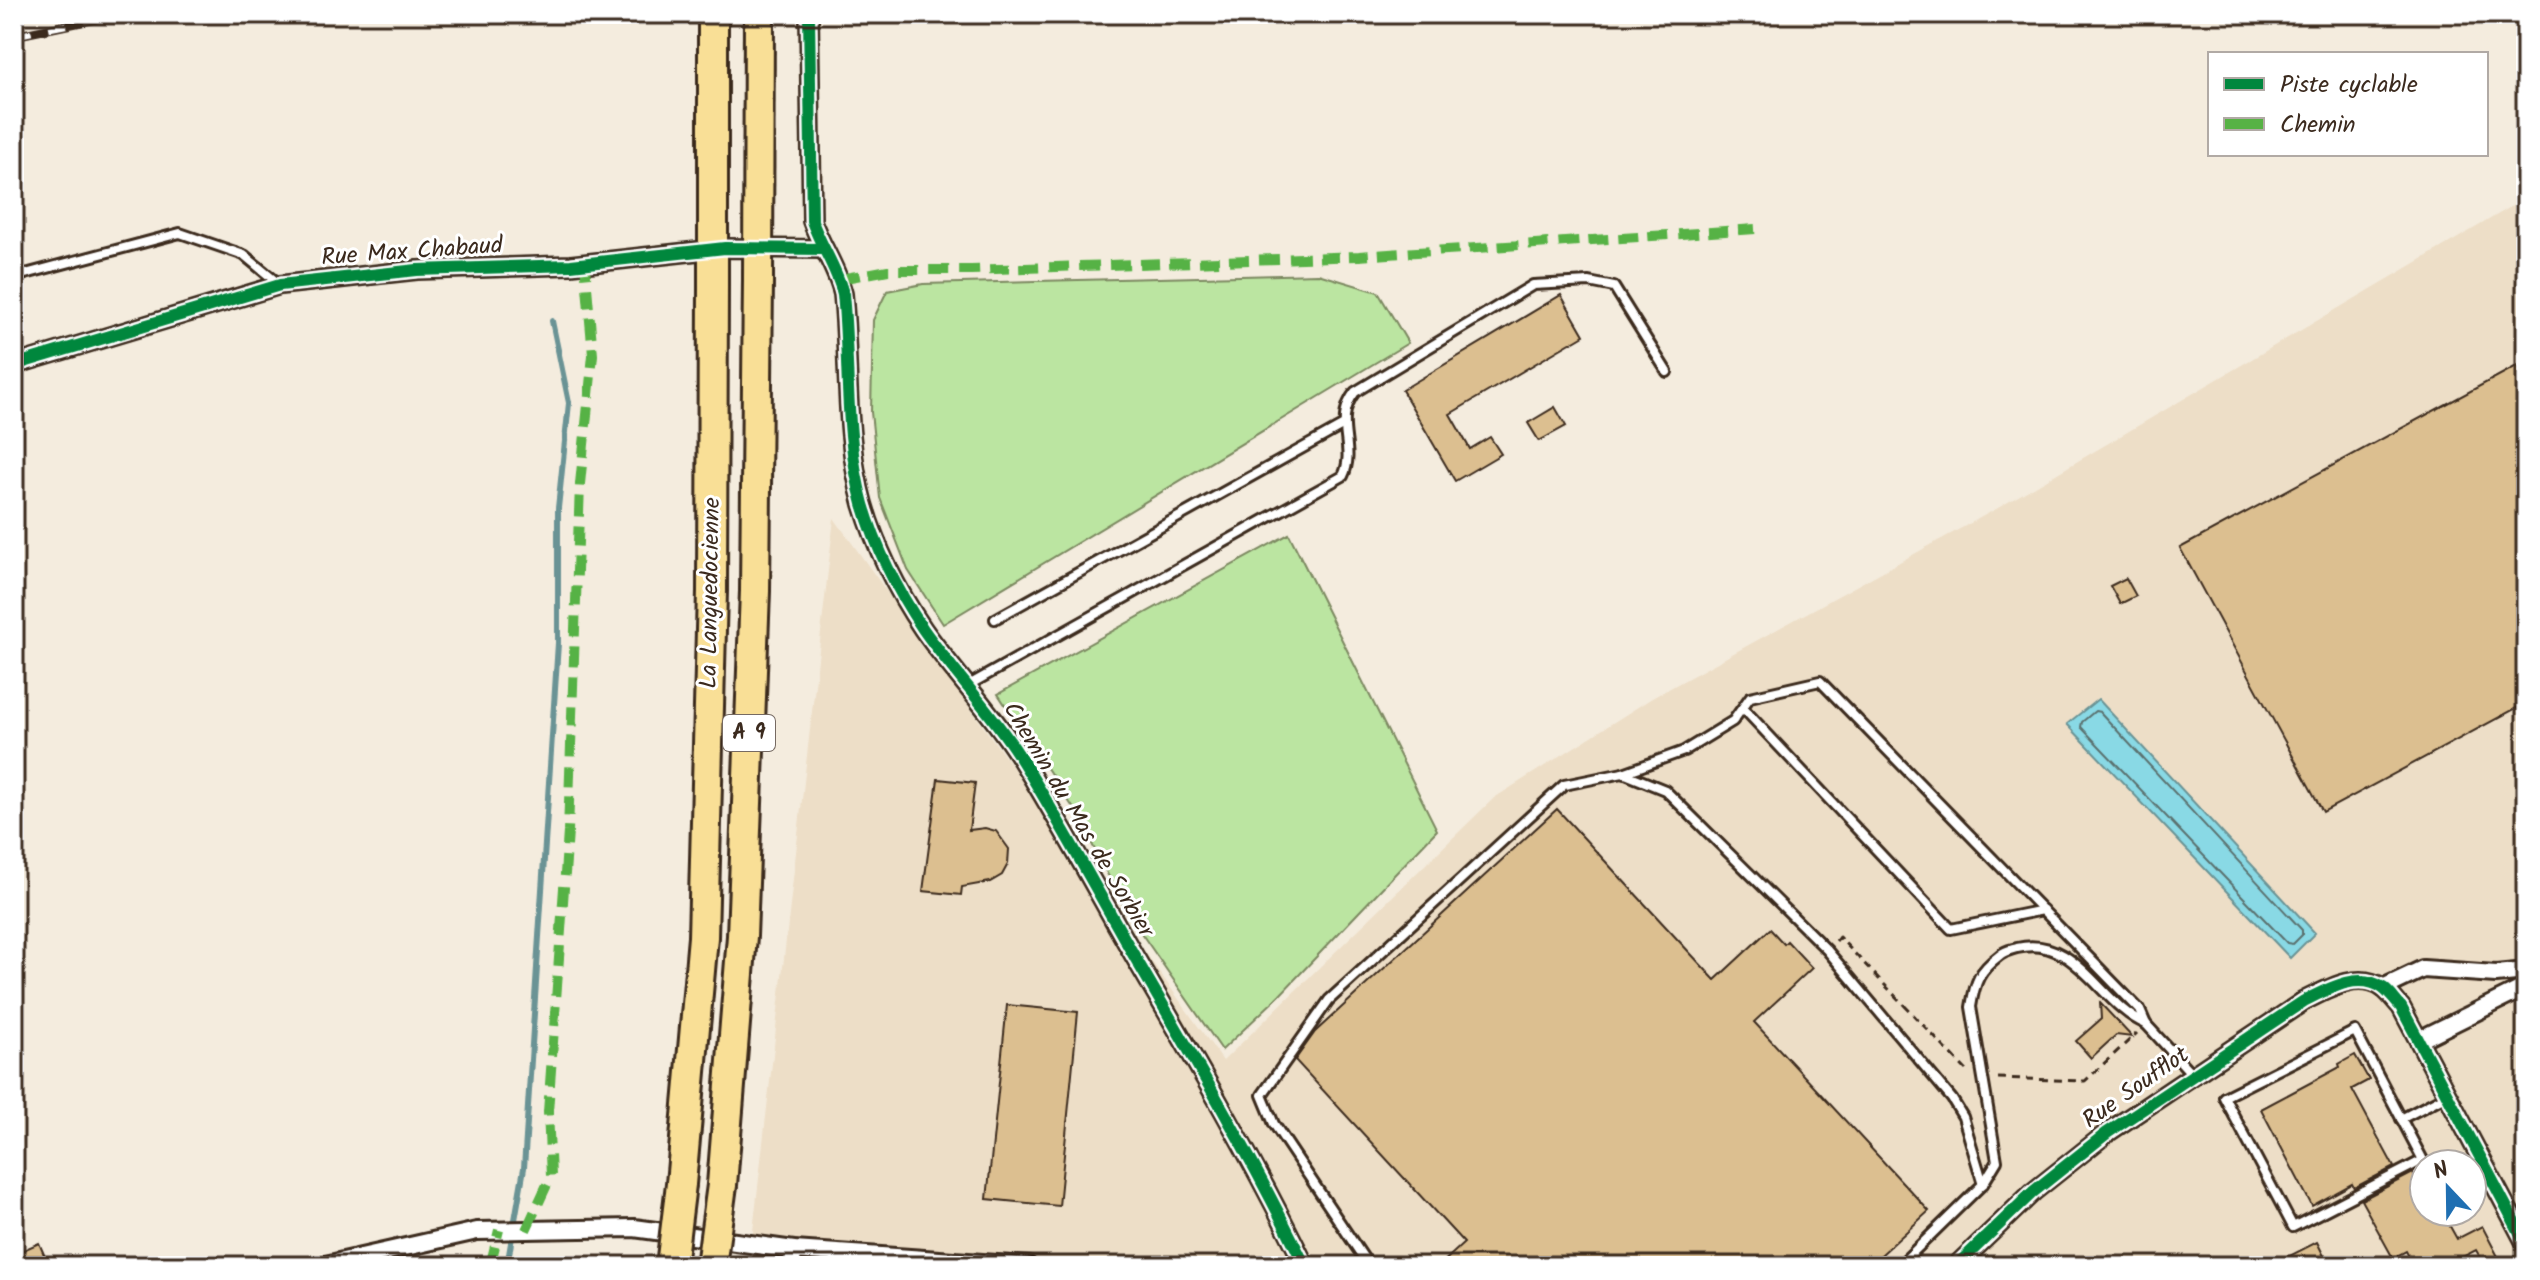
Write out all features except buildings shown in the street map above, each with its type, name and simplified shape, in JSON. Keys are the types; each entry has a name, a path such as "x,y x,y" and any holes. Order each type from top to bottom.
{"highway":[{"name":"La Languedocienne","path":"671,1266 703,937 712,591 713,14"},
{"name":"La Languedocienne","path":"711,1266 722,1185 742,936 755,591 759,14"}],"street":[{"name":"Chemin du Mas de Sorbier","path":"809,14 812,221 840,279 848,402 863,504 886,563 923,629 1018,753 1247,1153 1305,1266"},
{"name":"Rue Max Chabaud","path":"14,365 280,285 417,270 571,265 725,248 824,249"},
{"path":"2526,971 2496,974 2423,969 2383,988 2401,1007 2526,1244"},
{"name":"Rue Soufflot","path":"1956,1266 2045,1182 2107,1133 2304,1001 2335,986 2363,980 2383,988"},
{"path":"2419,1040 2526,987"},
{"path":"321,1266 477,1231 634,1228 792,1258 1028,1266"}],"lane":[{"path":"14,277 180,233 244,255 280,285"},
{"path":"967,686 1343,476 1348,456 1344,425 1346,403 1355,392 1533,285 1589,282 1614,287 1667,372"},
{"path":"995,619 1344,425"},
{"path":"1369,1266 1274,1124 1262,1095 1329,1000 1564,785 1623,773 1684,751 1733,721 1750,697 1820,681 2140,1010 2146,1024 2192,1074"},
{"path":"1743,708 1951,929 2043,910"},
{"path":"1623,773 1665,790 1827,950 1952,1099 1963,1117 1983,1184"},
{"path":"1899,1266 1983,1184 1997,1161 1971,1007 1974,987 1983,968 2005,951 2027,946 2049,947 2091,976 2133,1019 2146,1024"},
{"path":"2355,1031 2401,1119 2423,1160 2293,1227 2224,1097 2355,1031"},
{"path":"2401,1119 2447,1094"}],"path":[{"path":"1835,941 1839,937 1968,1072"},
{"path":"1998,1078 2085,1081 2146,1024"}],"shaded area":[{"path":"2526,198 2526,1266 749,1266 834,518 1223,1061 1494,798 1652,698 1998,508"}],"green space":[{"path":"1318,274 1378,292 1408,343 943,624 908,570 880,498 871,412 873,320 887,291 923,284"},
{"path":"1289,534 1437,830 1279,996 1222,1050 1128,914 1074,809 998,694"}],"water":[{"path":"2098,699 2315,933 2290,958 2067,724"}],"waterway":[{"path":"507,1266 524,1168 558,643 558,508 569,403 552,321"}],"railway":[{"path":"14,36 120,14"}],"marked path":[{"path":"840,279 888,270 971,270 1359,256 1755,229"},
{"path":"526,1230 551,1176 548,1112 568,832 580,484 593,355 585,264"},
{"path":"490,1266 499,1230"}],"cycle path":[{"path":"809,14 812,221 843,294 853,452 863,504 874,537 896,585 923,629 1007,738 1049,805 1224,1111 1305,1266"},
{"path":"14,365 280,285 417,270 571,265 725,248 824,249"},
{"path":"1956,1266 2033,1192 2107,1133 2304,1001 2353,981 2373,983 2383,988 2401,1007 2526,1244"}]}
